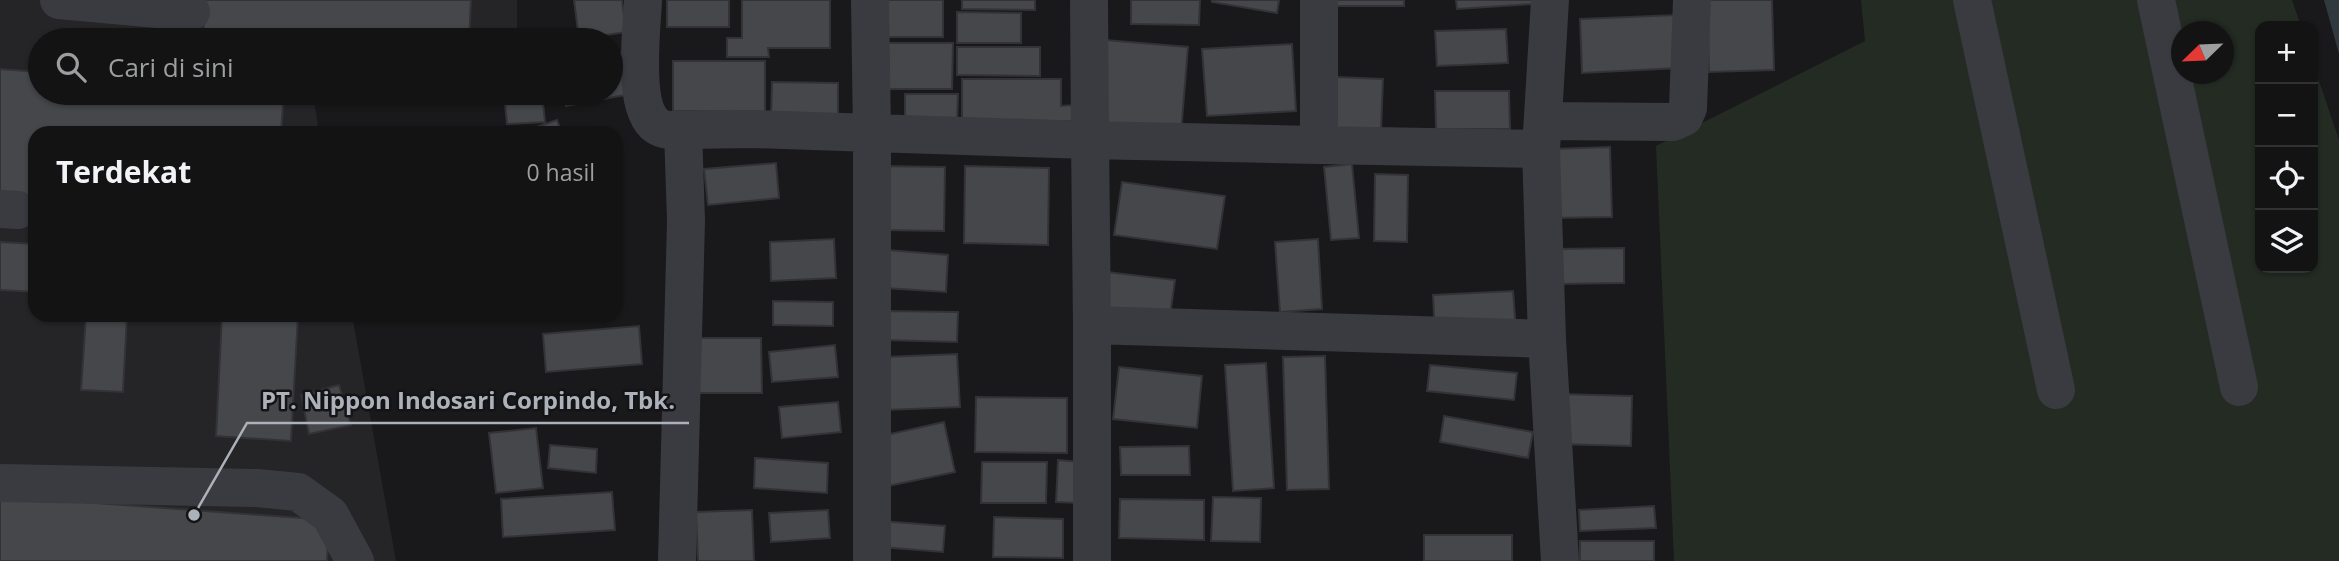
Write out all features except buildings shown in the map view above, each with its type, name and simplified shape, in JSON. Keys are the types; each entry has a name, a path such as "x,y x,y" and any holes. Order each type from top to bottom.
{"street":[{"path":"59,0 191,12"},
{"path":"643,0 641,96 646,114 657,126 670,130 753,129 1319,145 1542,135 1673,122 1684,117 1688,108 1692,0"},
{"path":"870,0 872,561"},
{"path":"1089,0 1092,561"},
{"path":"1319,0 1319,145"},
{"path":"1550,0 1542,135 1547,339 1560,561"},
{"path":"1972,0 2056,390"},
{"path":"2156,0 2239,387"},
{"path":"677,561 686,221 683,130"},
{"path":"1092,325 1547,339"},
{"path":"0,483 257,488 298,492 330,515 355,561"}],"shaded area":[{"path":"0,0 517,0 517,28 28,28 28,105 315,105 318,126 28,126 28,322 353,322 396,561 0,561"},
{"path":"1861,0 2292,0 2299,21 2255,21 2255,273 2318,273 2318,78 2339,140 2339,561 1674,561 1656,146 1865,41"},
{"path":"2324,0 2339,0 2339,54"}],"place":[{"name":"PT. Nippon Indosari Corpindo, Tbk.","path":"194,515"}]}
